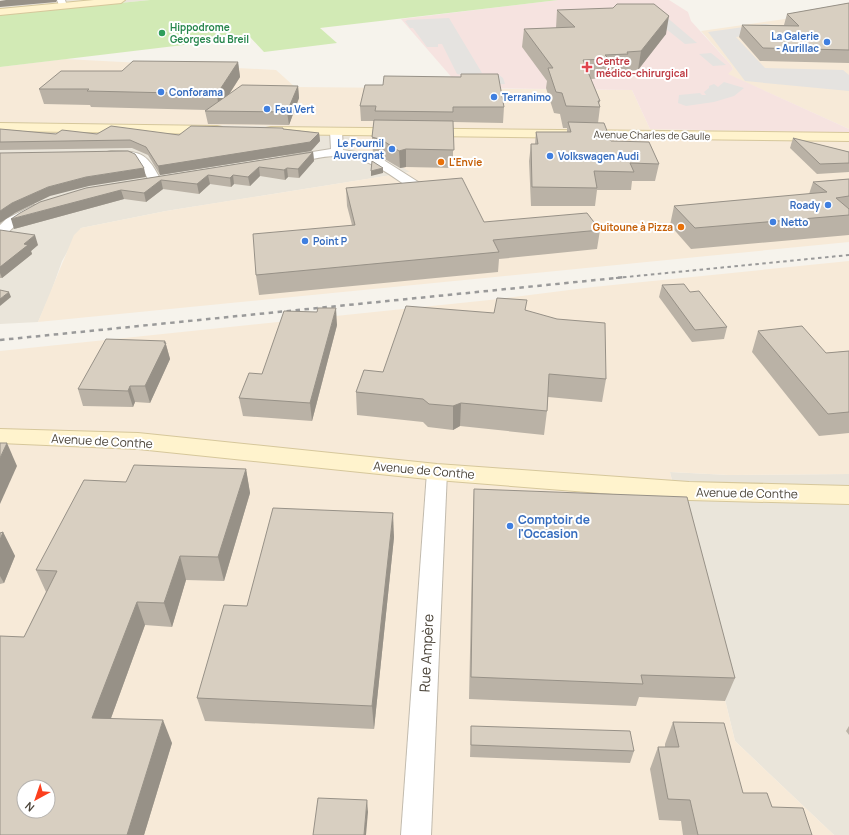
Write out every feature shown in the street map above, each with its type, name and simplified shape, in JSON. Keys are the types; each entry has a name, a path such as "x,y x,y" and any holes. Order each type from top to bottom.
{"main road":[{"path":"0,12 62,3 122,0"},
{"path":"0,127 232,130"},
{"name":"Avenue Charles de Gaulle","path":"256,130 849,137"},
{"name":"Avenue de Conthe","path":"0,436 138,442 436,472 689,491 849,495"}],"street":[{"path":"336,132 337,152"},
{"path":"274,163 337,152 364,157 378,162 429,195"},
{"path":"102,155 132,154 138,156 143,159 156,182"},
{"path":"141,184 172,179"},
{"path":"0,232 21,216 46,204"},
{"name":"Rue Ampère","path":"416,835 436,472"}],"shaded area":[{"path":"0,0 150,0 0,15"},
{"name":"Centre médico-chirurgical","path":"558,0 669,0 688,12 691,21 731,65 733,69 728,74 849,129 849,133 650,129 632,90 461,88 401,19"},
{"path":"849,10 849,129 727,74 733,69 731,65 701,31"},
{"path":"664,15 697,43 685,44 650,16"},
{"path":"449,18 482,73 476,74 480,76 499,75 503,78 505,84 460,86 454,77 467,76 457,74 442,44 438,44 438,47 427,47 413,28 410,28 405,21"},
{"path":"765,24 782,26 762,33 736,37 765,68 843,70 849,75 849,91 745,81 708,32"},
{"path":"711,53 726,65 713,66 699,54"},
{"path":"65,59 276,70 295,87 632,90 650,129 849,133 849,242 38,322 74,235 81,228 166,211 410,172 387,158 355,150 349,144 352,127 0,122 0,67"},
{"path":"724,82 744,88 734,96 714,102 686,106 678,103 679,95 700,93 702,95 706,95 704,92 709,88 709,86 714,84 718,87"},
{"path":"0,122 352,127 349,143 388,158 411,172 166,211 81,228 62,261 50,295 38,322 0,324"},
{"path":"849,261 849,474 729,475 670,472 735,741 834,835 0,835 0,351 499,299 593,287"},
{"path":"670,472 729,475 849,474 849,835 834,835 735,741"}],"green space":[{"name":"Hippodrome Georges du Breil","path":"150,0 558,0 320,28 337,43 264,52 250,37 0,67 0,15"}],"building":[{"path":"849,3 849,50 763,48 742,25 799,26 787,14"},
{"path":"617,4 654,4 669,16 641,51 627,52 628,54 605,55 609,59 583,60 600,101 598,101 600,107 566,106 562,93 556,92 548,68 553,68 524,29 575,27 557,10 613,8"},
{"path":"133,61 238,62 217,94 87,91 89,89 39,89 61,71 122,71"},
{"path":"461,74 498,74 504,107 453,107 453,112 375,111 376,106 360,106 365,85 383,85 384,76 461,77"},
{"path":"242,85 298,86 287,112 205,111"},
{"path":"374,120 453,121 454,150 406,149 399,151 382,140 372,137"},
{"path":"568,122 604,123 611,141 649,142 659,164 630,163 634,172 594,171 597,188 532,187 531,144 538,144 536,132 571,132"},
{"path":"111,126 179,135 191,126 283,128 319,133 310,142 158,166 146,147 130,140 0,142 0,129 56,134 62,130 97,134"},
{"path":"793,138 849,152 849,163 820,164"},
{"path":"128,151 135,154 144,168 86,177 48,187 12,203 0,211 0,153"},
{"path":"313,152 298,169 287,168 284,170 259,167 248,177 233,175 230,178 208,175 197,184 161,180 144,193 121,190 11,219 40,202 86,188"},
{"path":"372,161 383,168 371,171"},
{"path":"462,178 484,222 587,213 600,230 493,240 499,252 256,275 253,234 355,225 346,188"},
{"path":"849,179 849,196 836,198 849,209 849,215 695,228 674,206 827,192 813,182"},
{"path":"0,230 35,235 24,244 28,245 0,267"},
{"path":"684,284 690,292 699,291 727,327 695,330 662,285"},
{"path":"0,290 9,292 0,299"},
{"path":"497,298 527,300 525,310 557,319 605,323 606,379 549,374 547,411 461,403 453,406 429,404 423,399 356,392 364,370 383,372 406,306 494,313"},
{"path":"318,308 336,308 310,403 239,398 249,373 262,374 284,311 317,312"},
{"path":"802,326 826,353 849,351 849,412 828,414 758,331"},
{"path":"106,339 165,341 164,343 166,343 145,386 130,386 128,391 78,389"},
{"path":"0,443 7,443 0,458"},
{"path":"134,465 246,469 218,557 180,556 164,603 137,602 92,718 163,720 127,835 0,835 0,636 24,637 57,571 36,570 84,480 126,482"},
{"path":"474,489 687,497 735,678 641,675 643,684 471,677"},
{"path":"273,508 393,513 372,706 197,698 224,605 247,606"},
{"path":"3,532 0,540 0,533"},
{"path":"673,722 724,723 743,793 767,793 772,807 803,808 812,835 698,835 690,800 668,799 658,747 679,747"},
{"path":"471,726 630,731 634,751 471,745"},
{"path":"318,798 367,800 364,835 313,835"}],"railway":[{"path":"619,278 849,255"},
{"path":"619,278 626,277"},
{"path":"0,340 619,278"}],"place":[{"name":"Hippodrome Georges du Breil","path":"162,33"},
{"name":"La Galerie - Aurillac","path":"827,42"},
{"name":"Centre médico-chirurgical","path":"587,67"},
{"name":"Conforama","path":"161,92"},
{"name":"Terranimo","path":"494,97"},
{"name":"Feu Vert","path":"267,109"},
{"name":"Le Fournil Auvergnat","path":"392,149"},
{"name":"Volkswagen Audi","path":"550,156"},
{"name":"L'Envie","path":"441,162"},
{"name":"Roady","path":"828,205"},
{"name":"Netto","path":"773,222"},
{"name":"Guitoune à Pizza","path":"681,227"},
{"name":"Point P","path":"305,241"},
{"name":"Comptoir de l'Occasion","path":"510,526"}]}
